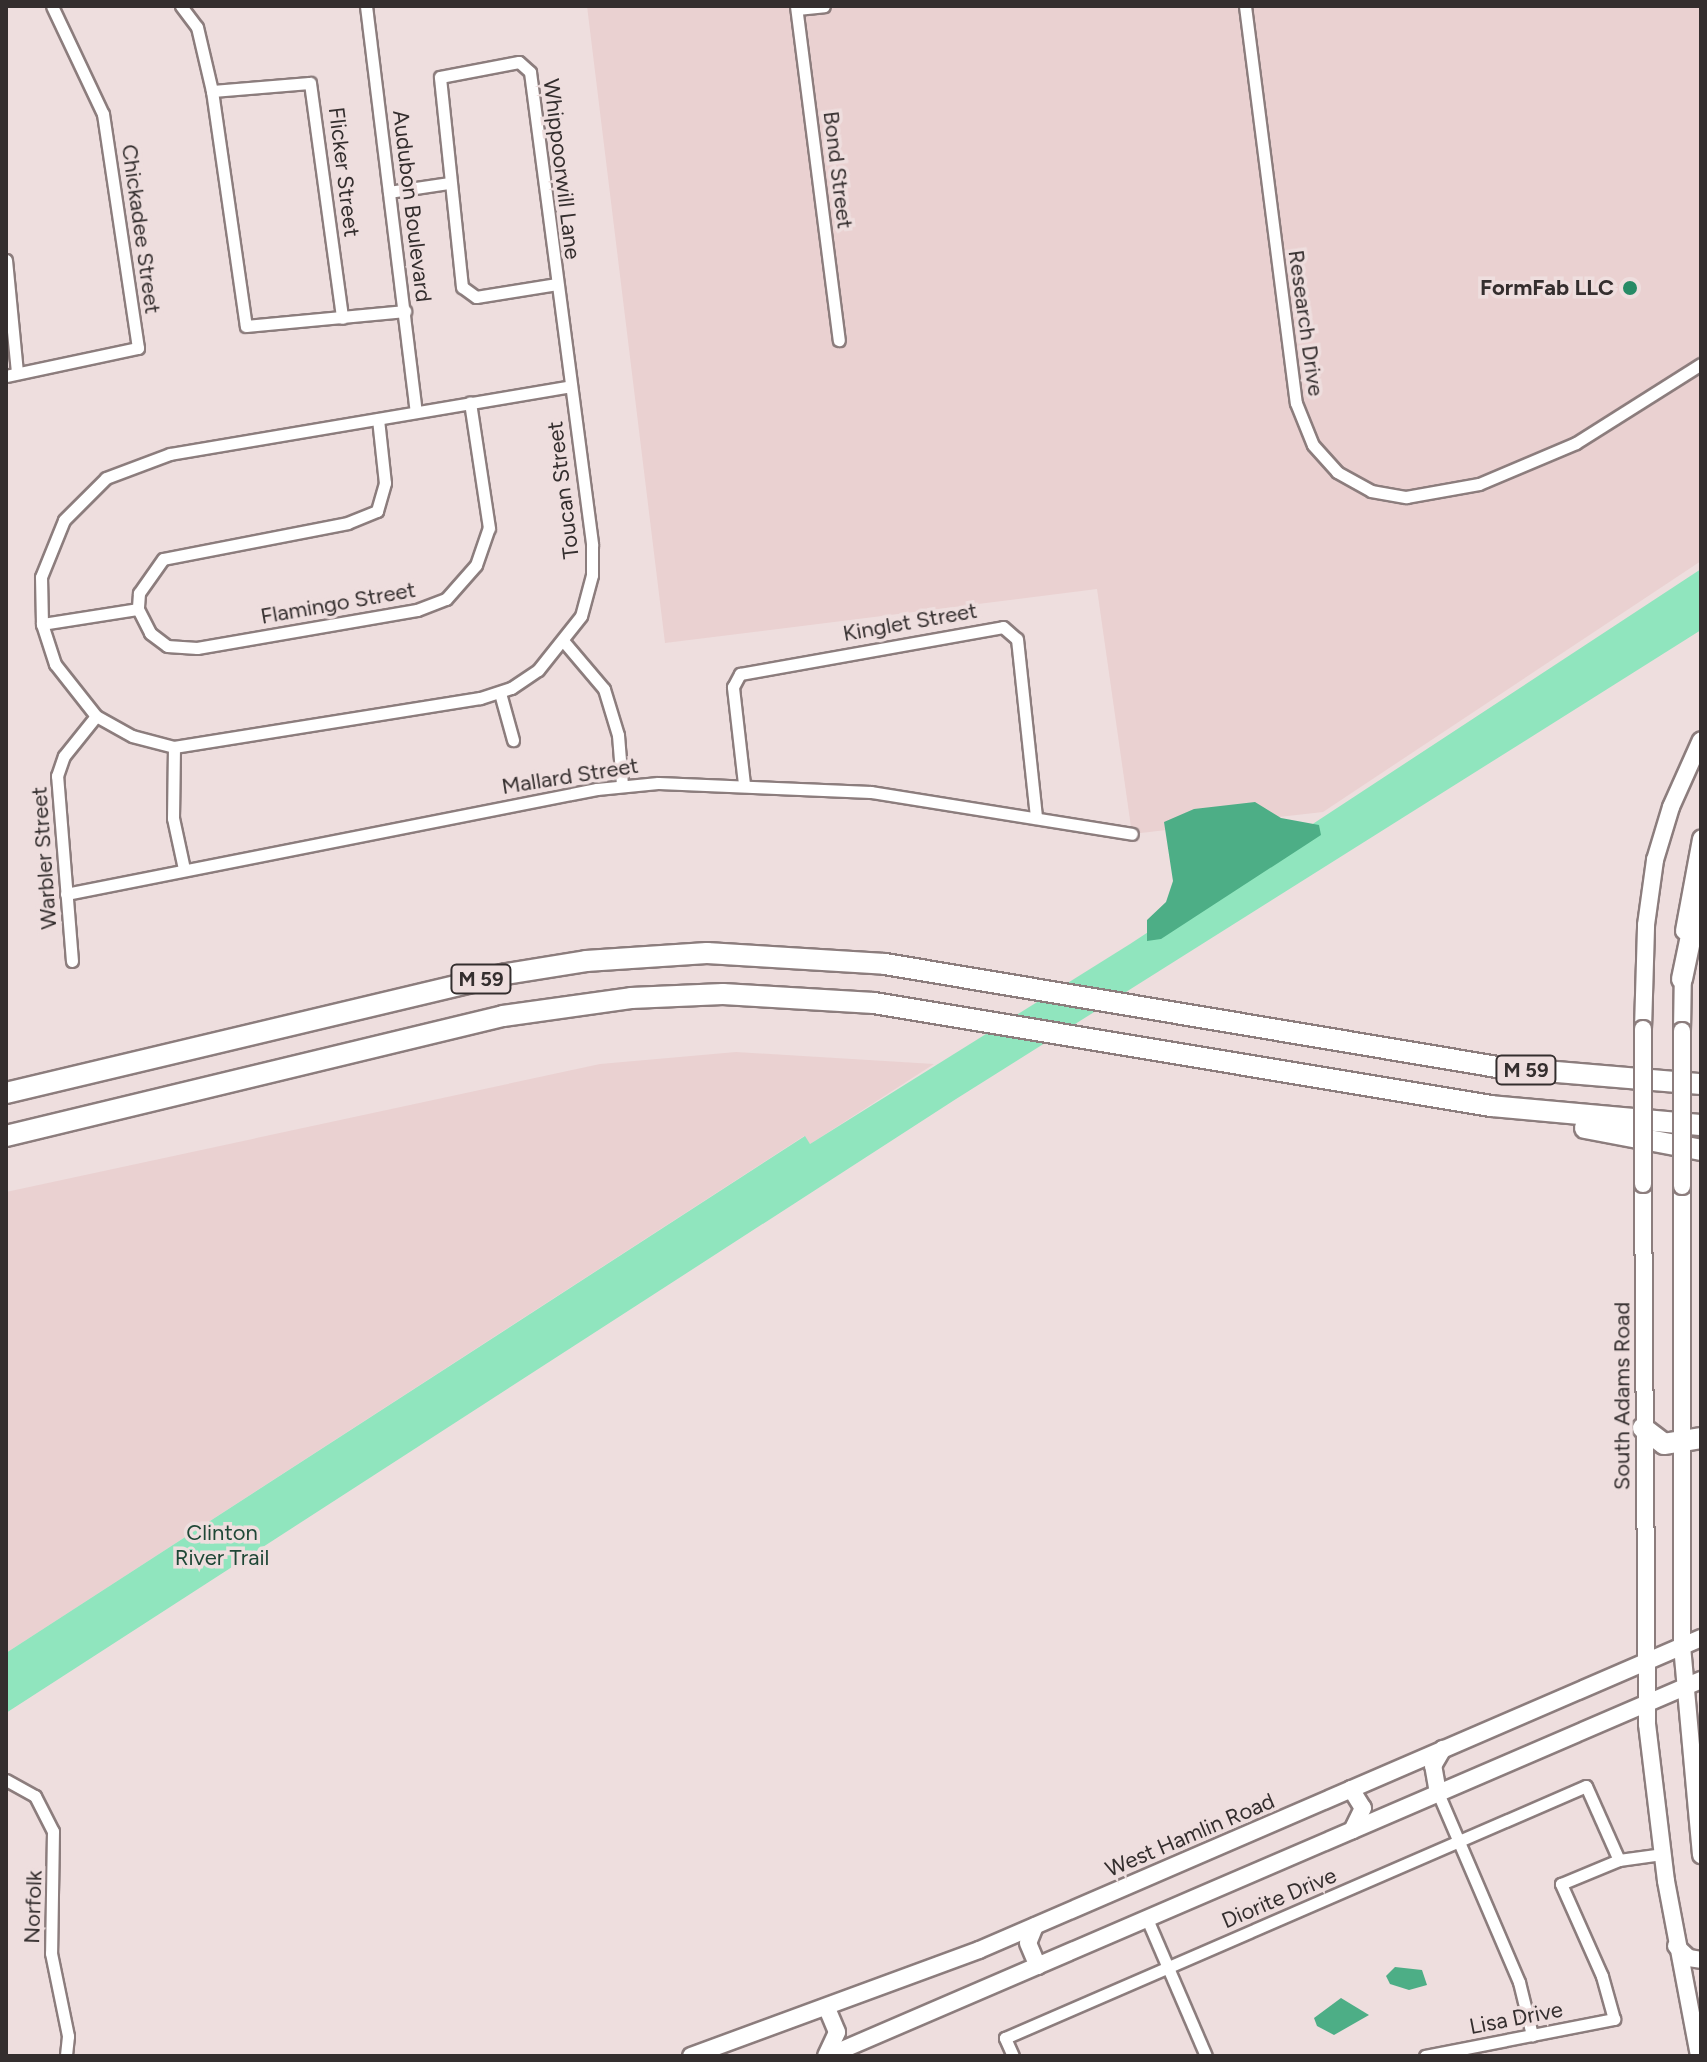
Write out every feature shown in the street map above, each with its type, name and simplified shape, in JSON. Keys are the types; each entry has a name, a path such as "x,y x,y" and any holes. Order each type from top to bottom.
{"highway":[{"path":"1682,979 1701,888"},
{"name":"M 59","path":"6,1093 485,978 608,959 707,953 820,957 1035,989 1497,1067 1701,1084"},
{"name":"M 59","path":"6,1136 476,1022 598,1002 779,995 983,1021 1491,1106 1701,1125"},
{"path":"1491,1106 1701,1150"},
{"path":"1643,1428 1664,1444 1692,1441"}],"main road":[{"name":"South Adams Road","path":"1699,2056 1676,1946 1662,1854 1646,1703 1643,1029 1646,925 1655,860 1671,807 1701,740"},
{"path":"1701,839 1686,908 1682,979 1682,1186 1692,1441 1682,1646 1701,1855"},
{"name":"West Hamlin Road","path":"691,2056 827,2009 1035,1926 1701,1638"},
{"path":"827,2056 1701,1680"},
{"path":"1438,1793 1433,1766 1444,1748"},
{"path":"1351,1789 1363,1808 1352,1831"},
{"path":"1035,1926 1028,1943 1038,1966"},
{"path":"1676,1946 1689,1958 1701,1960"},
{"path":"827,2009 837,2032 827,2056"}],"street":[{"name":"Chickadee Street","path":"12,374 138,348 103,114 52,6"},
{"path":"181,6 197,27 212,91 246,326 405,311"},
{"name":"Audubon Boulevard","path":"366,6 416,411"},
{"path":"797,8 824,6"},
{"name":"Research Drive","path":"1245,6 1296,403 1313,445 1337,472 1371,491 1406,497 1479,484 1576,443 1701,364"},
{"name":"Bond Street","path":"797,8 839,340"},
{"name":"Whippoorwill Lane","path":"557,284 467,294 449,183 440,77 527,64 557,284 570,386"},
{"name":"Flicker Street","path":"212,91 310,83 342,318"},
{"path":"389,192 449,183"},
{"path":"6,260 12,374"},
{"name":"Toucan Street","path":"570,386 592,575 581,616 565,643 538,670 500,693 233,741 174,747 132,736 96,716 55,664 42,624 40,585 50,545 82,497 106,478 170,454 570,386"},
{"name":"Flamingo Street","path":"138,609 159,641 197,648 417,610 446,599 476,565 489,528 470,402"},
{"path":"42,624 138,609 147,574 171,556 348,523 377,511 385,483 378,419"},
{"name":"Kinglet Street","path":"744,784 733,687 740,674 1003,627 1017,639 1036,818"},
{"path":"565,643 604,689 618,735 622,785"},
{"path":"500,693 513,740"},
{"name":"Warbler Street","path":"72,961 57,776 64,756 96,716"},
{"path":"174,747 173,818 184,869"},
{"name":"Mallard Street","path":"66,894 622,785 744,784 902,795 1132,834"},
{"name":"Norfolk","path":"6,1780 35,1796 53,1831 51,1953 68,2036 66,2056"},
{"name":"Diorite Drive","path":"1013,2056 1005,2038 1586,1786 1619,1860"},
{"path":"1438,1793 1519,1982 1532,2035"},
{"path":"1619,1860 1662,1854"},
{"name":"Lisa Drive","path":"1425,2056 1614,2019 1602,1976 1561,1884 1619,1860"},
{"path":"1147,1919 1206,2056"}],"shaded area":[{"path":"587,6 1701,6 1701,561 1323,812 1132,834 1097,589 665,643"},
{"path":"1255,802 1281,818 1319,825 1321,835 1161,939 1147,941 1147,920 1166,902 1173,881 1164,822 1194,809"},
{"path":"736,1052 934,1064 810,1144 804,1136 6,1653 6,1192 600,1064"},
{"path":"1395,1967 1422,1970 1427,1985 1409,1990 1390,1984 1386,1976"},
{"path":"1341,1998 1369,2015 1334,2035 1317,2026 1314,2018"}],"green space":[{"name":"Clinton River Trail","path":"1701,569 1701,630 956,1099 6,1713 6,1653 805,1136 810,1144 1130,944"}],"place":[{"name":"FormFab LLC","path":"1630,288"}]}
